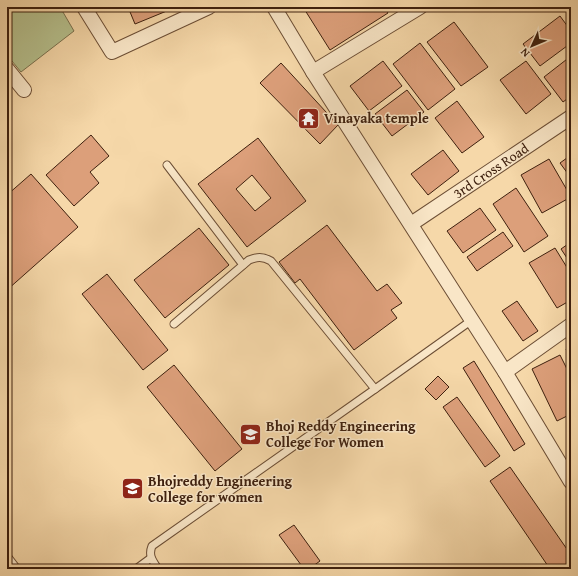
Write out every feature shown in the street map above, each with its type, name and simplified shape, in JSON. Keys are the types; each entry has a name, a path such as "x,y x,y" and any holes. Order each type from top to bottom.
{"street":[{"path":"84,7 112,52 209,7"},
{"path":"274,7 313,72 505,372 571,482"},
{"path":"313,72 420,7"},
{"path":"7,69 24,90"},
{"name":"3rd Cross Road","path":"411,224 571,117"},
{"path":"505,372 571,325"}],"lane":[{"path":"167,165 243,265"},
{"path":"174,324 249,260 265,257 271,261 375,389"},
{"path":"158,569 151,558 150,551 152,546 472,320"},
{"path":"7,556 17,569"},
{"path":"136,569 151,558"}],"green space":[{"path":"7,7 60,7 74,31 21,72 7,55"}],"building":[{"path":"128,7 173,7 174,8 135,24"},
{"path":"303,7 384,7 388,13 330,50"},
{"path":"560,16 571,31 571,43 540,66 523,44"},
{"path":"454,22 488,67 461,86 427,42"},
{"path":"420,43 455,89 428,110 393,64"},
{"path":"571,56 571,96 563,102 544,77"},
{"path":"383,61 402,86 369,111 350,86"},
{"path":"526,61 551,94 526,114 500,80"},
{"path":"281,63 338,125 320,144 260,83"},
{"path":"407,90 424,112 392,136 375,114"},
{"path":"457,101 484,137 462,153 435,118"},
{"path":"91,135 109,156 90,172 99,183 74,206 46,175"},
{"path":"258,138 306,201 247,247 198,184","holes":["252,175 271,198 255,211 236,189"]},
{"path":"443,150 459,171 428,195 411,174"},
{"path":"571,155 571,178 560,163"},
{"path":"549,159 571,197 542,213 521,175"},
{"path":"31,174 78,227 7,290 7,195"},
{"path":"516,188 548,236 524,252 493,204"},
{"path":"480,208 496,230 463,253 447,231"},
{"path":"327,225 377,291 387,284 402,303 391,310 397,318 354,350 300,279 295,283 279,262"},
{"path":"199,228 229,265 165,318 134,280"},
{"path":"503,232 513,246 477,271 467,257"},
{"path":"571,242 571,264 561,249"},
{"path":"555,248 571,274 571,300 557,308 529,263"},
{"path":"107,274 168,350 143,370 82,294"},
{"path":"517,301 538,331 523,341 502,311"},
{"path":"571,346 571,359 566,349"},
{"path":"560,355 571,377 571,414 557,421 532,369"},
{"path":"474,361 525,444 514,451 463,368"},
{"path":"174,365 242,449 215,471 147,387"},
{"path":"438,376 449,387 436,400 425,389"},
{"path":"457,397 500,456 485,467 443,407"},
{"path":"510,467 571,555 571,569 550,569 490,481"},
{"path":"294,525 320,561 309,569 304,569 279,535"}],"place":[{"name":"Vinayaka temple","path":"309,118"},
{"name":"Bhoj Reddy Engineering College For Women","path":"251,434"},
{"name":"Bhojreddy Engineering College for women","path":"132,489"}]}
